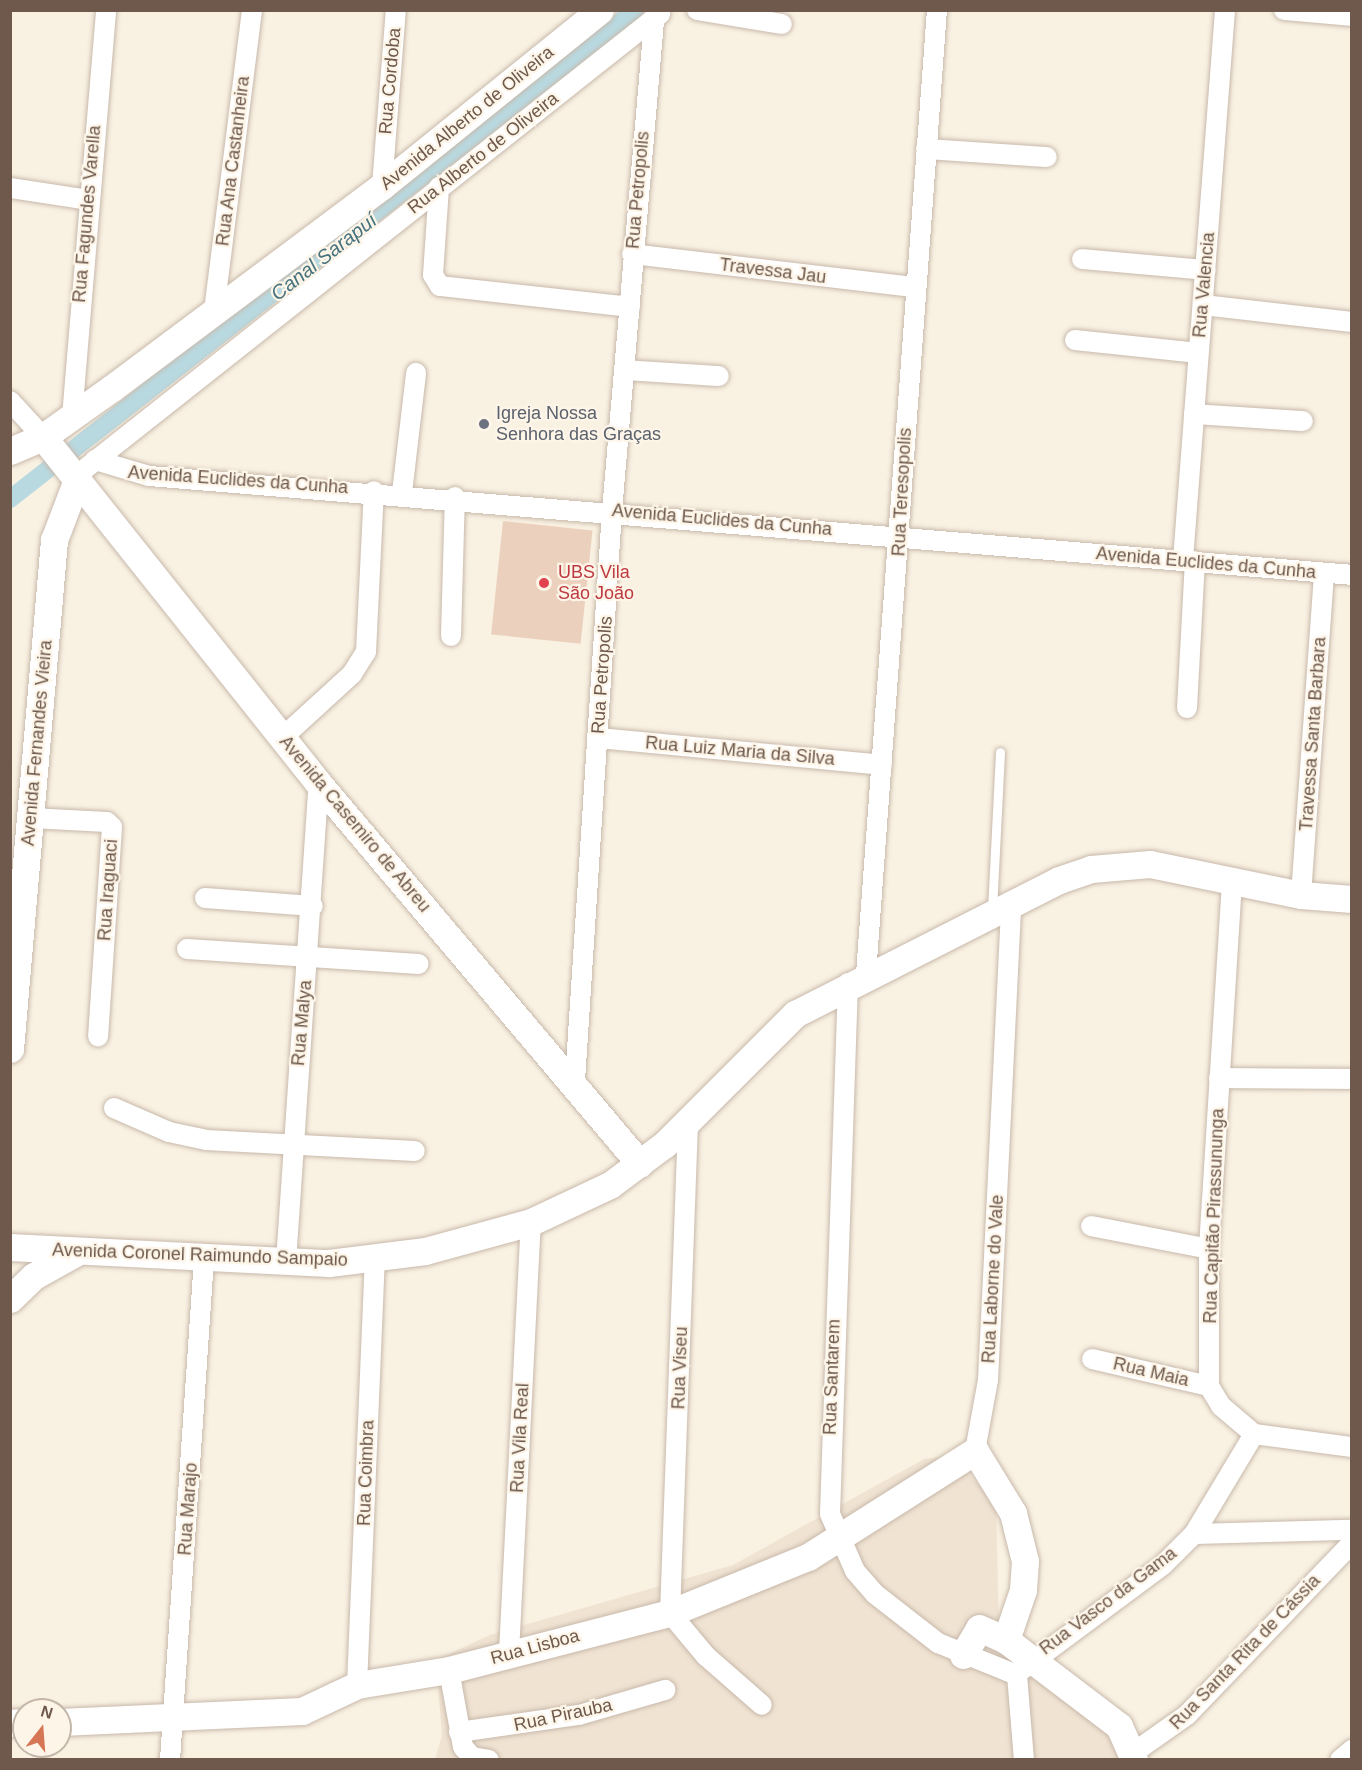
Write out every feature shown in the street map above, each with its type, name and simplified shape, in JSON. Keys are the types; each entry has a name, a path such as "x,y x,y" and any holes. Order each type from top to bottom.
{"main road":[{"name":"Avenida Alberto de Oliveira","path":"68,458 72,417 381,186 600,10"},
{"path":"10,451 68,458"},
{"name":"Avenida Casemiro de Abreu","path":"68,458 98,510 319,784 575,1081 640,1164"},
{"name":"Avenida Fernandes Vieira","path":"10,1049 54,540 68,458"},
{"name":"Avenida Coronel Raimundo Sampaio","path":"10,1247 204,1259 286,1262 375,1261 531,1222 640,1164 688,1123 765,1041 795,1014 857,979 1001,907 1091,869 1124,863 1302,895 1352,899"},
{"path":"10,1299 40,1271 78,1251"},
{"path":"975,1451 1013,1513 1025,1561 1023,1590 1006,1640"},
{"name":"Rua Lisboa","path":"72,1722 175,1720 302,1711 357,1685 449,1670 669,1613 779,1571 837,1538 975,1451"},
{"path":"963,1655 979,1628 1006,1640 1025,1666 1119,1726 1133,1756"}],"street":[{"name":"Rua Fagundes Varella","path":"72,417 88,200 106,10"},
{"name":"Rua Ana Castanheira","path":"214,311 252,10"},
{"name":"Rua Cordoba","path":"381,186 396,10"},
{"path":"697,10 782,24"},
{"name":"Rua Teresopolis","path":"857,979 882,765 914,287 938,10"},
{"name":"Rua Valencia","path":"1187,708 1194,414 1225,10"},
{"path":"1284,10 1349,14"},
{"name":"Rua Alberto de Oliveira","path":"68,458 439,187 660,14"},
{"name":"Rua Petropolis","path":"575,1081 612,511 630,307 632,254 660,14"},
{"path":"926,149 1047,156"},
{"path":"439,187 433,275 440,286 630,307"},
{"path":"10,188 88,200"},
{"name":"Travessa Jau","path":"632,254 914,287"},
{"path":"1082,259 1206,270"},
{"path":"1203,305 1352,322"},
{"path":"1075,340 1198,353"},
{"path":"624,370 719,376"},
{"path":"402,493 416,374"},
{"path":"10,401 68,458"},
{"path":"1194,414 1303,422"},
{"name":"Avenida Euclides da Cunha","path":"68,458 148,476 374,490 1352,575"},
{"path":"282,738 352,674 366,652 374,490"},
{"path":"451,636 455,497"},
{"name":"Travessa Santa Barbara","path":"1302,895 1324,574"},
{"name":"Rua Luiz Maria da Silva","path":"598,738 882,765"},
{"name":"Rua Malya","path":"286,1262 292,1144 313,906 319,784"},
{"name":"Rua Iraguaci","path":"31,818 107,822 112,827 98,1037"},
{"name":"Rua Capitão Pirassununga","path":"1209,1386 1209,1249 1232,882"},
{"path":"204,898 313,906"},
{"name":"Rua Laborne do Vale","path":"975,1451 988,1380 1001,907"},
{"path":"188,949 308,959 419,964"},
{"name":"Rua Santarem","path":"857,979 828,1488 837,1538 875,1594 919,1631 963,1655 1025,1666"},
{"path":"1219,1078 1352,1079"},
{"path":"114,1108 169,1132 206,1140 415,1151"},
{"name":"Rua Viseu","path":"669,1613 688,1123"},
{"name":"Rua Vila Real","path":"509,1653 531,1222"},
{"path":"1091,1226 1209,1249"},
{"name":"Rua Marajo","path":"170,1760 175,1720 204,1259"},
{"name":"Rua Coimbra","path":"357,1685 375,1261"},
{"name":"Rua Maia","path":"1092,1359 1209,1386"},
{"path":"1209,1386 1221,1406 1254,1434 1352,1447"},
{"name":"Rua Vasco da Gama","path":"1025,1666 1163,1565 1194,1534 1254,1434"},
{"path":"1194,1534 1352,1530"},
{"name":"Rua Santa Rita de Cássia","path":"1133,1756 1187,1715 1352,1543"},
{"path":"669,1613 706,1656 762,1704"},
{"path":"1024,1760 1025,1666"},
{"path":"449,1670 459,1732 467,1753 489,1760"},
{"name":"Rua Pirauba","path":"459,1732 579,1715 665,1690"},
{"path":"1340,1760 1352,1750"}],"lane":[{"path":"999,752 1001,907"}],"shaded area":[{"path":"952,1456 996,1504 999,1636 1112,1714 1131,1760 435,1760 442,1735 436,1660 490,1635 733,1565 924,1459"}],"building":[{"name":"UBS Vila São João","path":"503,521 593,530 581,644 491,634"}],"waterway":[{"name":"Canal Sarapuí","path":"10,499 635,10"}],"place":[{"name":"Igreja Nossa Senhora das Graças","path":"484,424"},
{"name":"UBS Vila São João","path":"544,583"}]}
